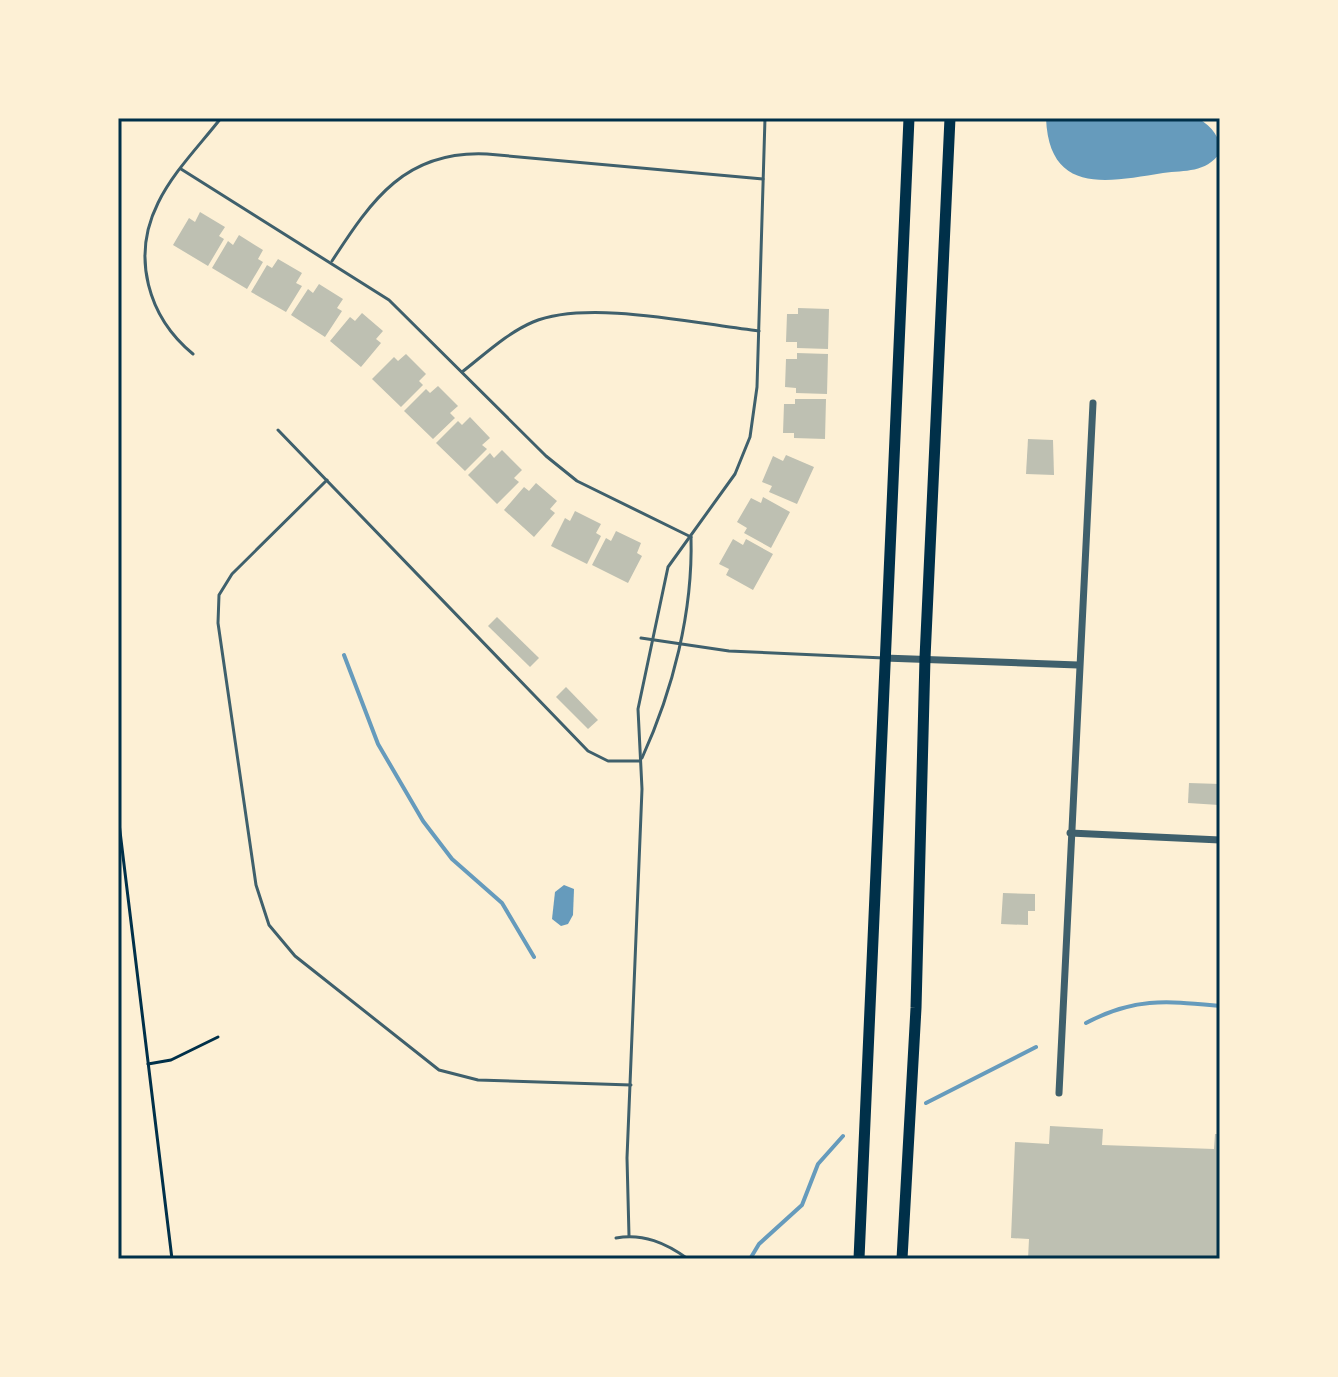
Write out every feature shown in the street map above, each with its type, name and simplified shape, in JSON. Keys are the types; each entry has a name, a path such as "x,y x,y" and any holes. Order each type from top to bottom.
{"main road":[{"path":"859,1259 909,118"},
{"path":"902,1259 916,1008 925,658 950,118"}],"street":[{"path":"1059,1093 1093,403"},
{"path":"884,658 1078,665"},
{"path":"1070,833 1220,840"}],"lane":[{"path":"193,354 161,319 145,269 146,238 151,219 181,169 221,118"},
{"path":"629,1236 640,761 638,709 668,567 735,474 748,442 755,408 765,118"},
{"path":"332,261 364,215 393,183 418,166 447,156 487,154 763,179"},
{"path":"181,169 332,261 389,300 546,456 577,481 691,537"},
{"path":"462,372 528,324 566,313 608,314 759,331"},
{"path":"278,430 588,751 608,761 640,761"},
{"path":"327,480 232,574 219,595 218,623 256,885 269,925 305,966 448,1074 478,1080 631,1085"},
{"path":"640,761 663,708 678,645 689,593 691,537"},
{"path":"641,638 729,651 884,658"},
{"path":"616,1238 651,1239 688,1259"}],"path":[{"path":"118,815 172,1259"},
{"path":"148,1064 171,1060 218,1037"}],"water":[{"path":"1046,118 1198,118 1215,133 1220,153 1208,164 1194,169 1122,179 1085,178 1070,172 1058,160 1050,143"},
{"path":"564,885 574,889 573,915 568,924 561,926 552,919 555,892"}],"building":[{"path":"200,212 225,227 219,236 224,239 208,266 173,245 189,218 195,222"},
{"path":"239,235 263,250 258,259 263,262 247,289 212,268 228,241 233,245"},
{"path":"278,259 302,273 296,283 302,286 286,312 251,292 267,265 272,268"},
{"path":"319,284 343,299 337,308 342,311 325,337 291,315 308,289 313,293"},
{"path":"798,308 829,309 828,349 797,348 797,342 786,342 787,314 798,314"},
{"path":"362,313 383,331 376,339 381,343 361,367 330,341 350,317 355,321"},
{"path":"797,353 828,354 827,394 796,393 796,388 785,387 786,359 797,359"},
{"path":"406,354 426,374 419,381 423,385 401,407 372,379 394,357 398,361"},
{"path":"438,386 458,406 450,413 455,418 433,439 404,411 426,389 430,393"},
{"path":"795,399 826,399 825,439 794,438 794,433 783,433 784,404 795,404"},
{"path":"470,417 490,438 482,445 487,449 465,471 436,443 458,421 462,425"},
{"path":"1028,439 1053,440 1054,475 1026,474"},
{"path":"502,450 522,470 514,478 519,482 497,504 468,475 490,453 494,458"},
{"path":"786,455 814,467 797,504 769,492 772,486 762,482 773,456 783,461"},
{"path":"536,483 557,501 550,509 555,513 534,537 504,510 524,487 529,491"},
{"path":"763,497 790,512 771,548 744,533 747,528 737,522 751,498 761,503"},
{"path":"575,511 601,524 596,533 601,536 587,564 551,546 565,518 570,521"},
{"path":"616,531 641,543 637,553 642,556 628,583 592,565 606,538 611,541"},
{"path":"733,539 743,545 746,539 773,554 753,590 726,575 729,569 719,564"},
{"path":"497,617 539,658 530,667 488,626"},
{"path":"566,687 598,720 588,729 556,697"},
{"path":"1189,783 1220,784 1219,805 1188,803"},
{"path":"1003,893 1035,894 1035,911 1028,911 1028,925 1001,924"},
{"path":"1050,1126 1103,1129 1102,1145 1214,1149 1215,1134 1220,1134 1220,1259 1028,1259 1029,1239 1011,1238 1015,1142 1049,1144"}],"waterway":[{"path":"344,655 378,744 423,821 452,859 502,903 534,957"},
{"path":"1086,1023 1136,1005 1184,1003 1220,1006"},
{"path":"926,1103 1036,1047"},
{"path":"750,1259 759,1244 802,1205 818,1164 843,1136"}]}
